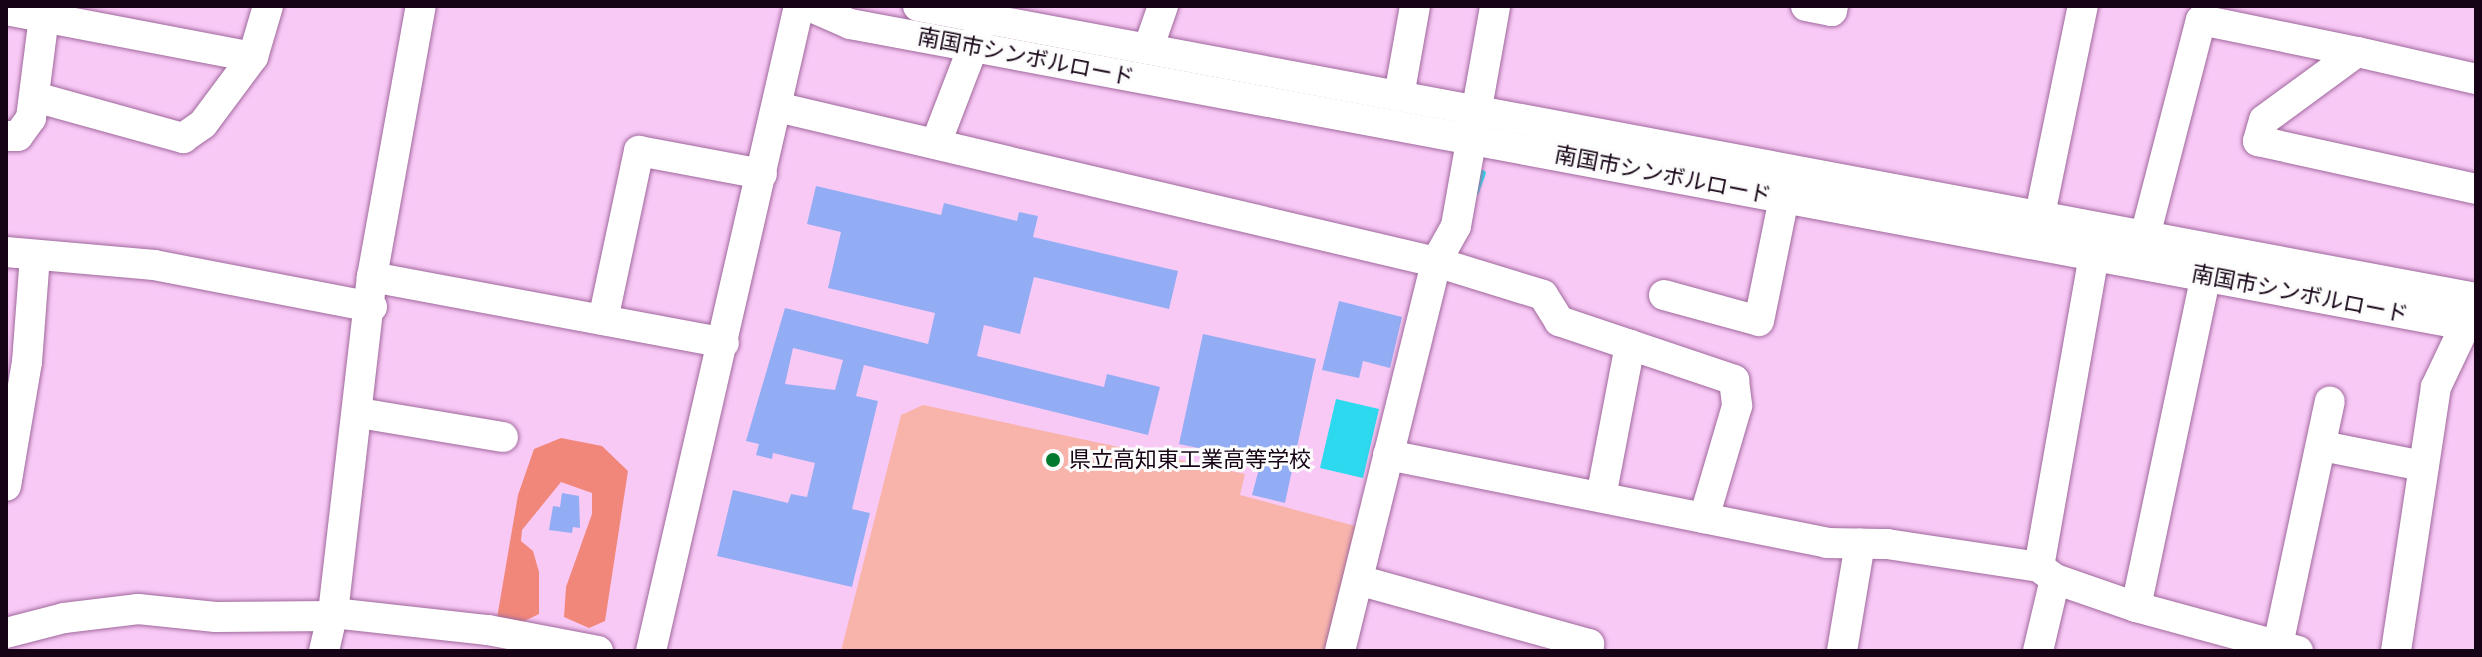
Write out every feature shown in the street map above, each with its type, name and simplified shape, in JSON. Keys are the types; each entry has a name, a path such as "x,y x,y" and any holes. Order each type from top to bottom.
{"street":[{"path":"35,97 183,138 203,124 253,57 268,6"},
{"path":"324,651 333,615 359,413 372,307 372,277 421,6"},
{"path":"651,651 799,6"},
{"name":"南国市シンボルロード","path":"809,6 850,24 1476,126 2037,230 2094,256 2206,276 2473,313"},
{"name":"南国市シンボルロード","path":"918,6 988,12 1148,49 1399,96 1476,126 1784,198 2037,230 2145,236 2473,313"},
{"path":"1148,49 1163,6"},
{"path":"1399,96 1415,6"},
{"path":"1340,651 1436,262 1456,226 1495,6"},
{"path":"1806,6 1832,11 1833,6"},
{"path":"2037,230 2083,6"},
{"path":"6,10 253,57"},
{"path":"936,143 971,46 988,12"},
{"path":"6,136 26,129 35,97 44,17"},
{"path":"2145,236 2201,20 2476,79"},
{"path":"2357,52 2264,120 2258,141 2476,189"},
{"path":"777,107 1436,262 1543,295 1559,321 1734,380 1737,406 1704,518"},
{"path":"603,320 639,151 762,174"},
{"path":"1664,295 1759,321 1784,198"},
{"path":"6,486 27,362 21,254 154,265 372,307"},
{"path":"2038,651 2094,256"},
{"path":"2136,607 2206,276"},
{"path":"372,277 724,343"},
{"path":"2396,651 2436,387 2473,313"},
{"path":"1601,497 1630,345"},
{"path":"1388,455 1827,543 1860,544 2047,573 2218,642 2288,648 2330,401"},
{"path":"359,413 503,437"},
{"path":"2322,446 2423,466"},
{"path":"1842,651 1860,544"},
{"path":"1358,580 1589,644 1588,651"},
{"path":"6,633 64,618 138,609 216,617 333,615 488,630 598,651"}],"shaded area":[{"path":"923,405 1245,474 1240,495 1359,527 1328,651 841,651 901,415"},
{"path":"561,438 602,446 628,471 605,621 589,628 564,617 566,587 592,514 592,493 561,482 522,530 521,541 533,551 539,572 539,614 512,627 497,618 518,495 534,449"}],"water":[{"path":"1336,399 1379,409 1363,478 1320,468"}],"building":[{"path":"816,186 941,215 944,203 1017,221 1019,212 1038,216 1033,237 1178,271 1169,309 1034,277 1020,334 984,325 977,356 1104,387 1107,374 1160,387 1148,435 864,365 856,396 878,401 852,509 870,513 852,587 717,556 733,490 788,503 791,494 807,497 815,463 773,453 772,459 756,455 759,444 746,441 785,308 928,344 935,313 828,288 841,232 807,224","holes":["793,348 843,360 835,390 785,384"]},
{"path":"1339,301 1402,317 1390,368 1363,361 1359,378 1322,370"},
{"path":"1203,334 1316,359 1285,503 1252,495 1261,461 1179,444"},
{"path":"562,493 579,496 580,528 573,527 572,533 549,530 553,506 560,507"}],"waterway":[{"path":"1476,192 1483,173"}],"place":[{"name":"県立高知東工業高等学校","path":"1053,460"}]}
